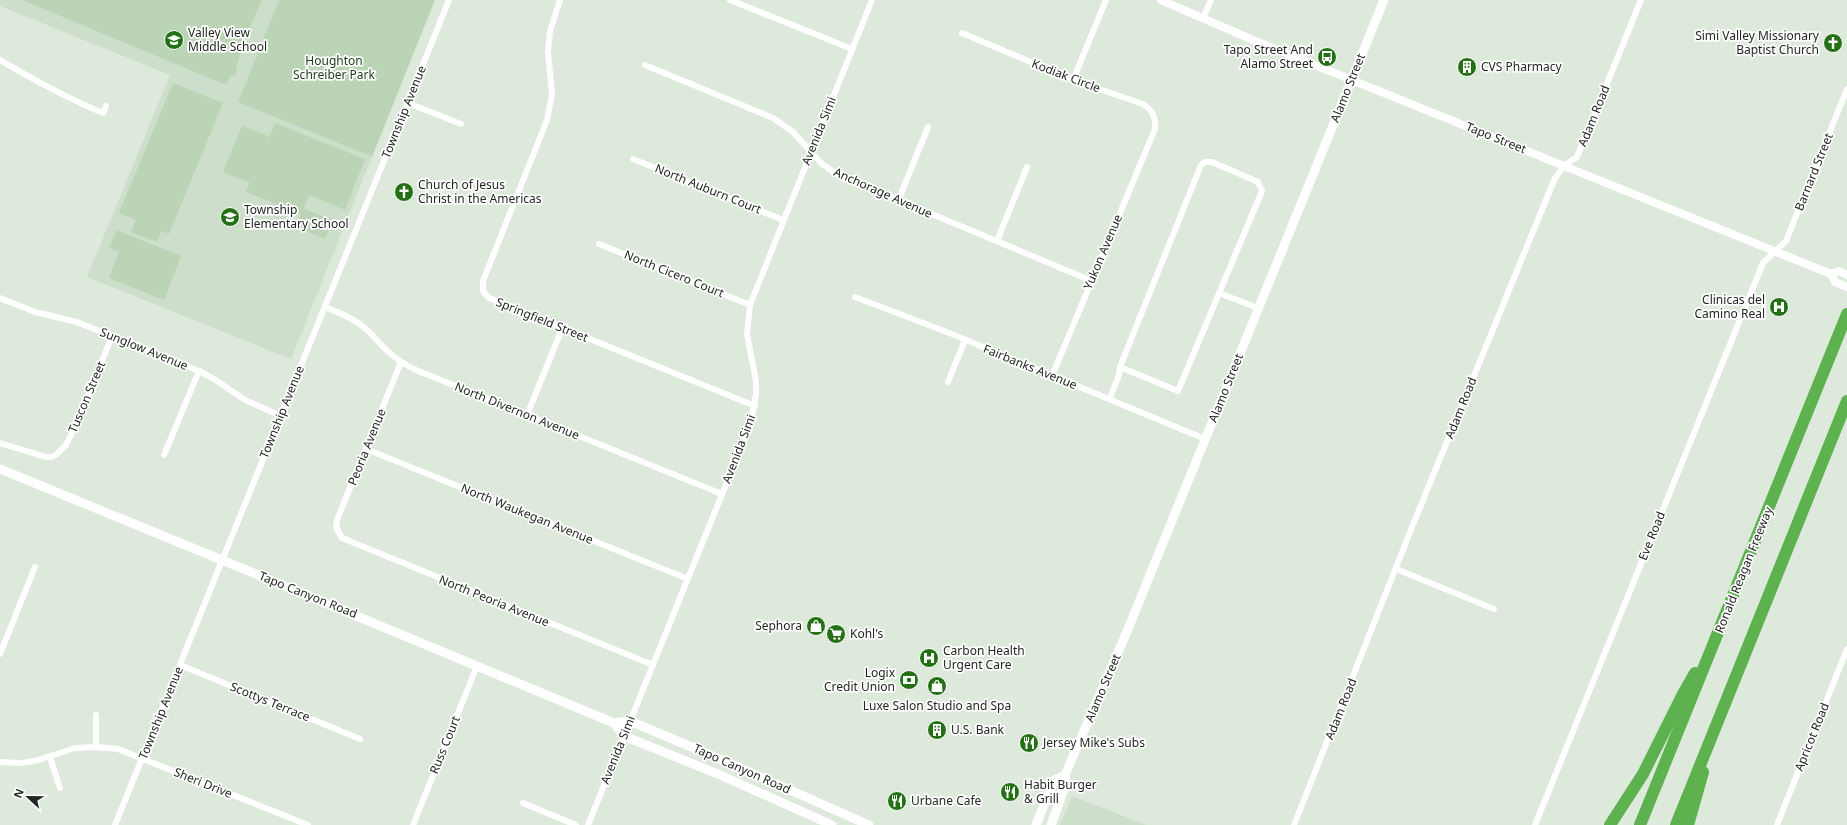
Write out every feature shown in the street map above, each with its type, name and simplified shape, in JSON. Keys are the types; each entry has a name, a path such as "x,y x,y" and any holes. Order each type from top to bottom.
{"highway":[{"name":"Ronald Reagan Freeway","path":"1640,825 1847,315"},
{"path":"1676,825 1847,401"},
{"path":"1610,825 1643,774 1683,694 1716,638"},
{"path":"1688,825 1696,804 1714,728"}],"main road":[{"name":"Alamo Street","path":"1051,825 1066,784 1065,775 1128,629 1384,0"},
{"name":"Tapo Canyon Road","path":"0,470 222,560 614,724 624,736 718,774 832,825"},
{"name":"Tapo Canyon Road","path":"630,721 729,762 869,825"},
{"path":"614,724 630,721"},
{"name":"Alamo Street","path":"1036,825 1054,780 1065,775"}],"street":[{"name":"Township Avenue","path":"116,825 449,0"},
{"name":"Springfield Street","path":"560,0 550,30 548,52 552,94 548,120 482,286 486,296 562,329 755,406"},
{"path":"730,0 852,49"},
{"name":"Avenida Simi","path":"588,825 751,423 755,406 756,381 747,334 750,305 872,0"},
{"path":"1073,80 1106,0"},
{"name":"Tapo Street","path":"1161,0 1775,252 1831,274 1839,272 1847,275"},
{"path":"1203,18 1211,0"},
{"name":"Adam Road","path":"1294,825 1555,178 1564,166 1577,157 1641,0"},
{"name":"Kodiak Circle","path":"962,33 1073,80 1144,104 1150,108 1154,114 1156,122 1155,129"},
{"path":"0,60 41,85 71,100 103,113 106,106"},
{"name":"Anchorage Avenue","path":"645,65 773,118 793,132 822,164 838,175 1092,281"},
{"name":"Barnard Street","path":"1775,252 1786,241 1847,89"},
{"path":"408,103 461,124"},
{"path":"898,201 928,127"},
{"name":"Yukon Avenue","path":"1052,376 1155,129"},
{"name":"North Auburn Court","path":"633,159 783,220"},
{"path":"1110,398 1119,375 1120,368 1201,165 1205,162 1212,162 1258,182 1262,191 1178,391 1120,368"},
{"path":"997,241 1027,167"},
{"name":"North Cicero Court","path":"599,244 750,305"},
{"name":"Eve Road","path":"1535,825 1760,270 1764,262 1775,252"},
{"name":"Tapo Street","path":"1831,274 1835,282 1847,287"},
{"path":"1219,292 1258,308"},
{"name":"Fairbanks Avenue","path":"855,297 1110,398 1205,439"},
{"name":"Sunglow Avenue","path":"0,298 35,312 78,322 198,371 214,379 245,400 281,416"},
{"name":"North Divernon Avenue","path":"325,307 345,315 360,324 401,362 416,370 722,494"},
{"path":"527,415 562,329"},
{"name":"Tuscon Street","path":"0,442 46,457 52,457 57,454 66,445 77,423 112,336"},
{"path":"948,382 965,340"},
{"name":"Peoria Avenue","path":"338,532 336,526 337,520 401,362"},
{"path":"164,455 198,371"},
{"name":"North Waukegan Avenue","path":"366,449 688,579"},
{"name":"North Peoria Avenue","path":"338,532 342,538 348,542 653,665"},
{"path":"0,654 35,567"},
{"path":"1396,569 1494,609"},
{"name":"Apricot Road","path":"1776,825 1847,650"},
{"name":"Scottys Terrace","path":"180,665 360,738"},
{"name":"Russ Court","path":"413,825 477,666"},
{"path":"96,715 96,746"},
{"name":"Sheri Drive","path":"0,762 21,763 50,757 75,748 96,746 118,749 308,825"},
{"path":"50,757 60,788"},
{"path":"523,804 576,825"}],"shaded area":[{"name":"Township Elementary School","path":"0,0 279,0 238,102 372,157 291,359 87,277 170,75 0,6"},
{"path":"1072,796 1146,825 1060,825"}],"green space":[{"name":"Valley View Middle School","path":"22,0 262,0 242,48 236,75 230,77 226,85"},
{"name":"Houghton Schreiber Park","path":"279,0 435,0 372,157 238,102"},
{"path":"173,83 223,103 169,234 161,231 157,242 131,232 136,220 119,213"},
{"path":"275,123 365,159 345,210 309,195 304,209 332,220 325,239 296,227 301,214 246,192 250,183 223,172 242,126 268,136 267,142"},
{"path":"116,230 181,256 164,300 109,278 119,252 109,248"}],"place":[{"name":"Valley View Middle School","path":"174,40"},
{"name":"Simi Valley Missionary Baptist Church","path":"1833,43"},
{"name":"Tapo Street And Alamo Street","path":"1327,57"},
{"name":"CVS Pharmacy","path":"1467,67"},
{"name":"Church of Jesus Christ in the Americas","path":"404,192"},
{"name":"Township Elementary School","path":"230,217"},
{"name":"Clinicas del Camino Real","path":"1779,307"},
{"name":"Sephora","path":"816,626"},
{"name":"Kohl's","path":"836,634"},
{"name":"Carbon Health Urgent Care","path":"929,658"},
{"name":"Logix Credit Union","path":"909,680"},
{"name":"Luxe Salon Studio and Spa","path":"937,686"},
{"name":"U.S. Bank","path":"937,730"},
{"name":"Jersey Mike's Subs","path":"1029,743"},
{"name":"Habit Burger & Grill","path":"1010,792"},
{"name":"Urbane Cafe","path":"897,801"}]}
